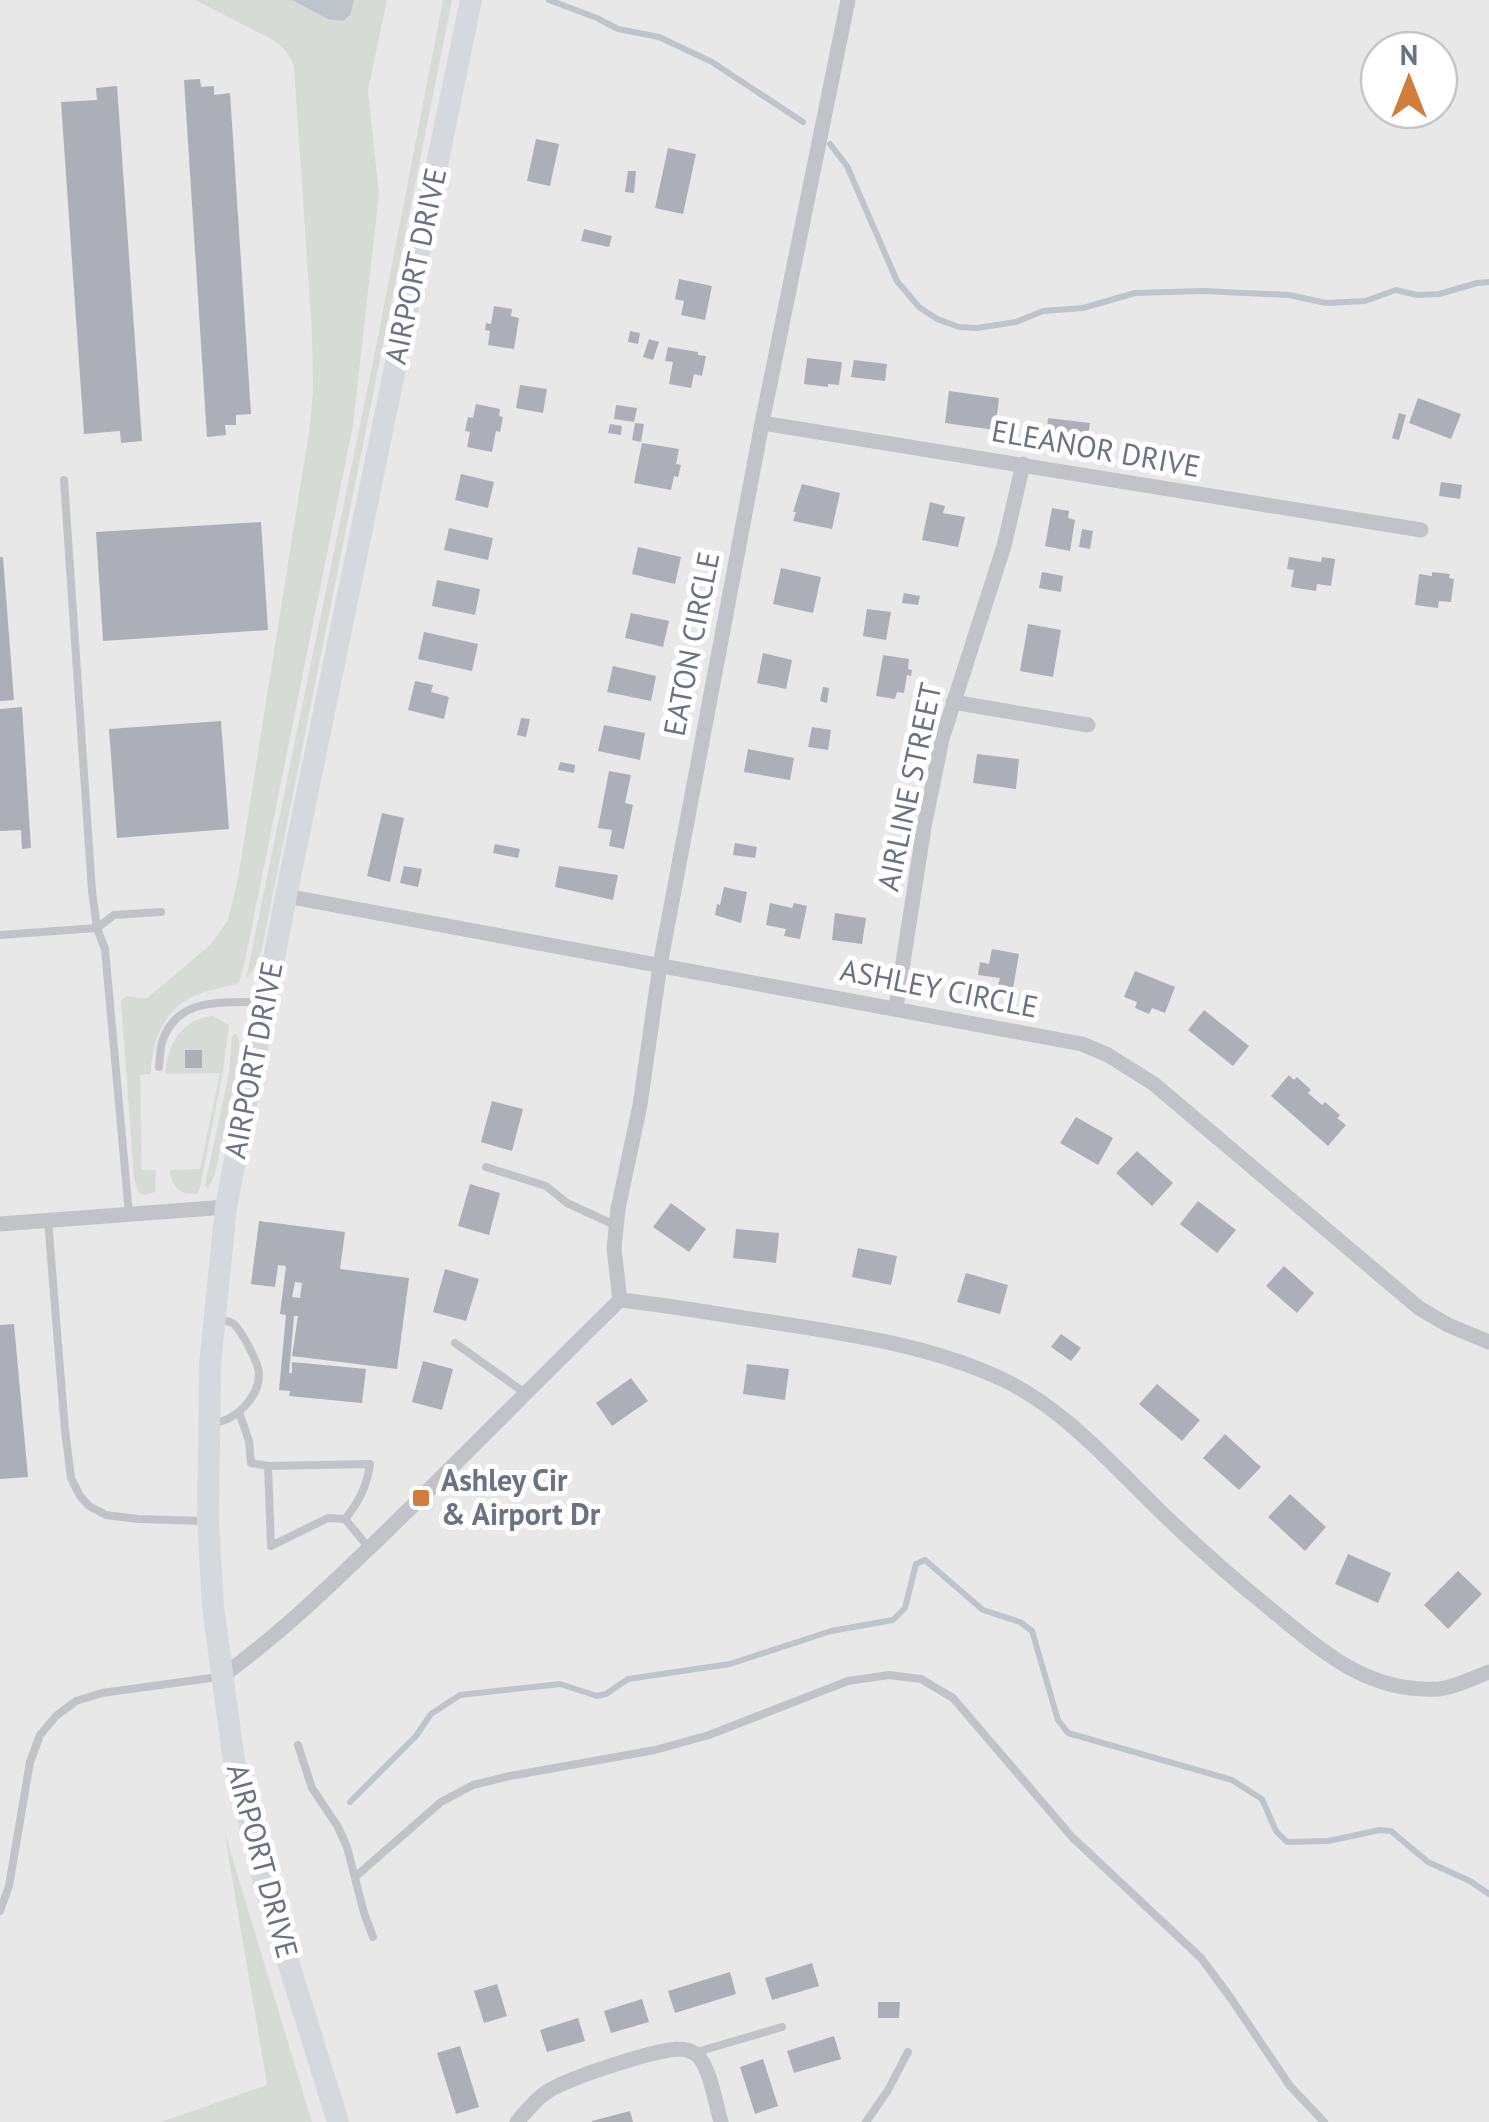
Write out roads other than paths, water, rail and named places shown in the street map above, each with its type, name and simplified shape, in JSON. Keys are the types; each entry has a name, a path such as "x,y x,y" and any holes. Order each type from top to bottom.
{"street":[{"name":"AIRPORT DRIVE","path":"338,2122 252,1840 234,1761 213,1607 208,1520 212,1320 226,1207 286,896 471,0"},
{"name":"EATON CIRCLE","path":"620,1300 614,1248 616,1226 640,1105 660,965 762,423 848,0"},
{"name":"ELEANOR DRIVE","path":"762,423 1421,530"},
{"name":"AIRLINE STREET","path":"896,1008 942,739 1000,560 1023,464"},
{"path":"952,702 1088,725"},
{"name":"ASHLEY CIRCLE","path":"286,896 1082,1044 1121,1062 1154,1084 1418,1308 1489,1342"},
{"path":"0,1224 226,1207"},
{"path":"222,1676 301,1614 620,1300 877,1339 971,1365 1024,1391 1078,1432 1259,1600 1330,1658 1374,1680 1406,1688 1438,1689 1489,1672"},
{"path":"518,2122 545,2093 562,2084 680,2049 700,2057 721,2122"}],"lane":[{"path":"64,480 92,891 97,928 105,948 130,1214"},
{"path":"0,934 97,928 114,915 161,912"},
{"path":"159,1067 162,1042 177,1017 204,1003 266,1002"},
{"path":"486,1167 546,1186 568,1203 616,1226"},
{"path":"48,1220 65,1430 71,1478 80,1496 106,1516 208,1520"},
{"path":"208,1423 223,1422 239,1412 258,1383 258,1367 243,1338 232,1323 212,1320"},
{"path":"455,1343 525,1393"},
{"path":"239,1412 250,1440 251,1463 370,1464 362,1494 345,1519"},
{"path":"268,1466 270,1546 328,1518 345,1519 369,1548"},
{"path":"355,1877 440,1802 473,1785 654,1750 709,1735 848,1681 889,1675 921,1679 952,1698 1072,1837 1201,1958 1290,2086 1324,2122"},
{"path":"0,1911 9,1886 30,1762 40,1735 56,1716 76,1701 102,1693 222,1676"},
{"path":"298,1745 312,1788 347,1847 372,1937"},
{"path":"693,2053 782,2027"},
{"path":"866,2122 908,2052"}],"waterway":[{"path":"549,0 618,29 659,37 712,62 803,122"},
{"path":"830,144 847,166 897,281 919,307 959,327 1016,322 1043,311 1083,308 1135,293 1289,295 1326,303 1365,301 1396,290 1417,295 1439,294 1489,282"},
{"path":"350,1802 416,1736 431,1714 460,1695 560,1684 597,1696 628,1679 730,1664 831,1631 893,1620 905,1608 916,1564 925,1560 983,1610 1020,1622 1032,1631 1058,1720 1068,1733 1232,1780 1262,1799 1276,1831 1287,1842 1328,1841 1391,1831 1428,1862 1489,1894"}],"place":[{"name":"Ashley Cir & Airport Dr","path":"421,1498"}]}
